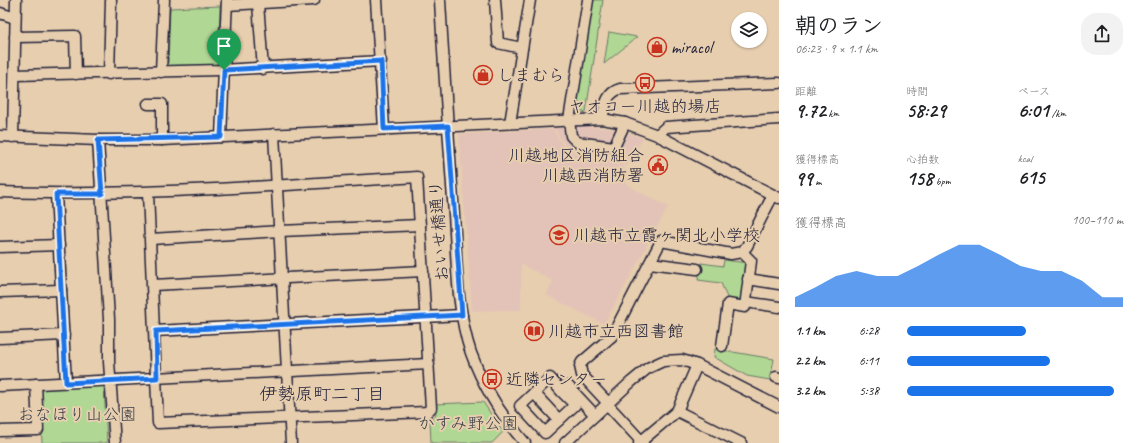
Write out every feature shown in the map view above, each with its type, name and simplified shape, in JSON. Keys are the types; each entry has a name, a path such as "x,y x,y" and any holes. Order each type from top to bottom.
{"street":[{"path":"13,137 16,0"},
{"path":"109,74 111,0"},
{"path":"161,72 164,0"},
{"path":"221,137 227,3 258,4 314,0"},
{"path":"376,0 381,61 384,129"},
{"name":"おいせ橋通り","path":"440,0 462,315 471,352 484,383 505,417 525,443"},
{"path":"495,0 498,44 522,48"},
{"path":"510,123 530,0"},
{"path":"588,0 569,120 571,136 574,140 610,148 616,144 625,123"},
{"path":"258,4 263,69"},
{"path":"0,13 15,18"},
{"path":"15,37 75,36 76,74"},
{"path":"15,75 109,74 263,69 381,61"},
{"path":"602,119 607,98 612,91 620,89 779,83"},
{"path":"148,104 162,104 162,140"},
{"path":"0,136 98,140 162,140 569,120 602,119 625,123 657,135 776,196 742,252 732,254 661,241 612,336 580,366 582,375 642,442 677,411 697,365"},
{"path":"657,135 666,127 779,119"},
{"path":"274,134 291,443"},
{"path":"98,140 109,319 108,342 110,380 115,443"},
{"path":"0,192 56,194 148,193 417,177 431,408 427,412 158,423 156,331 148,193"},
{"path":"56,194 66,383"},
{"path":"150,239 280,230 420,225"},
{"path":"0,247 59,246"},
{"path":"722,346 728,304 745,307 751,261 742,252"},
{"path":"650,263 697,270"},
{"path":"153,285 423,271"},
{"path":"748,279 779,284"},
{"path":"0,292 61,290"},
{"path":"746,302 779,307"},
{"path":"156,331 462,315"},
{"path":"0,338 64,335"},
{"path":"565,443 648,368 663,361 682,360 697,365 779,407"},
{"path":"0,386 429,364"},
{"path":"550,378 575,405 545,433 520,406 534,393 550,378"},
{"path":"0,431 38,430 36,384"},
{"path":"562,392 568,386 595,415"},
{"path":"534,393 559,420"},
{"path":"677,411 722,439 741,443"}],"shaded area":[{"path":"585,126 617,129 643,138 627,166 605,156 566,148 554,128"},
{"name":"川越市立霞ヶ関北小学校","path":"553,129 565,149 606,158 624,166 627,185 668,207 604,324 546,295 553,281 521,264 521,310 472,311 459,134"}],"green space":[{"path":"591,0 603,0 586,112 577,112 574,110"},
{"path":"220,6 218,65 168,66 170,8"},
{"path":"609,32 637,37 604,64"},
{"path":"724,260 748,263 745,288 742,288 740,302 728,300 721,283 698,280 701,263 723,266"},
{"path":"715,349 774,359 770,380 747,376 714,357"},
{"name":"おなほり山公園","path":"102,385 104,387 107,443 42,443 40,390"},
{"name":"かすみ野公園","path":"483,402 503,432 492,443 431,443 430,420 436,415 435,404"}],"place":[{"name":"miracol","path":"657,47"},
{"name":"しまむら","path":"483,75"},
{"name":"ヤオコー川越的場店","path":"645,83"},
{"name":"川越地区消防組合 川越西消防署","path":"658,165"},
{"name":"川越市立霞ヶ関北小学校","path":"559,235"},
{"name":"川越市立西図書館","path":"534,331"},
{"name":"近隣センター","path":"492,379"}],"district":[{"name":"伊勢原町二丁目","path":"322,394"}],"route":[{"path":"381,61 384,129 448,126 457,268 462,315 156,331 157,378 66,383 56,194 102,194 98,140 162,140 221,137 224,70 263,69 381,61"}]}
